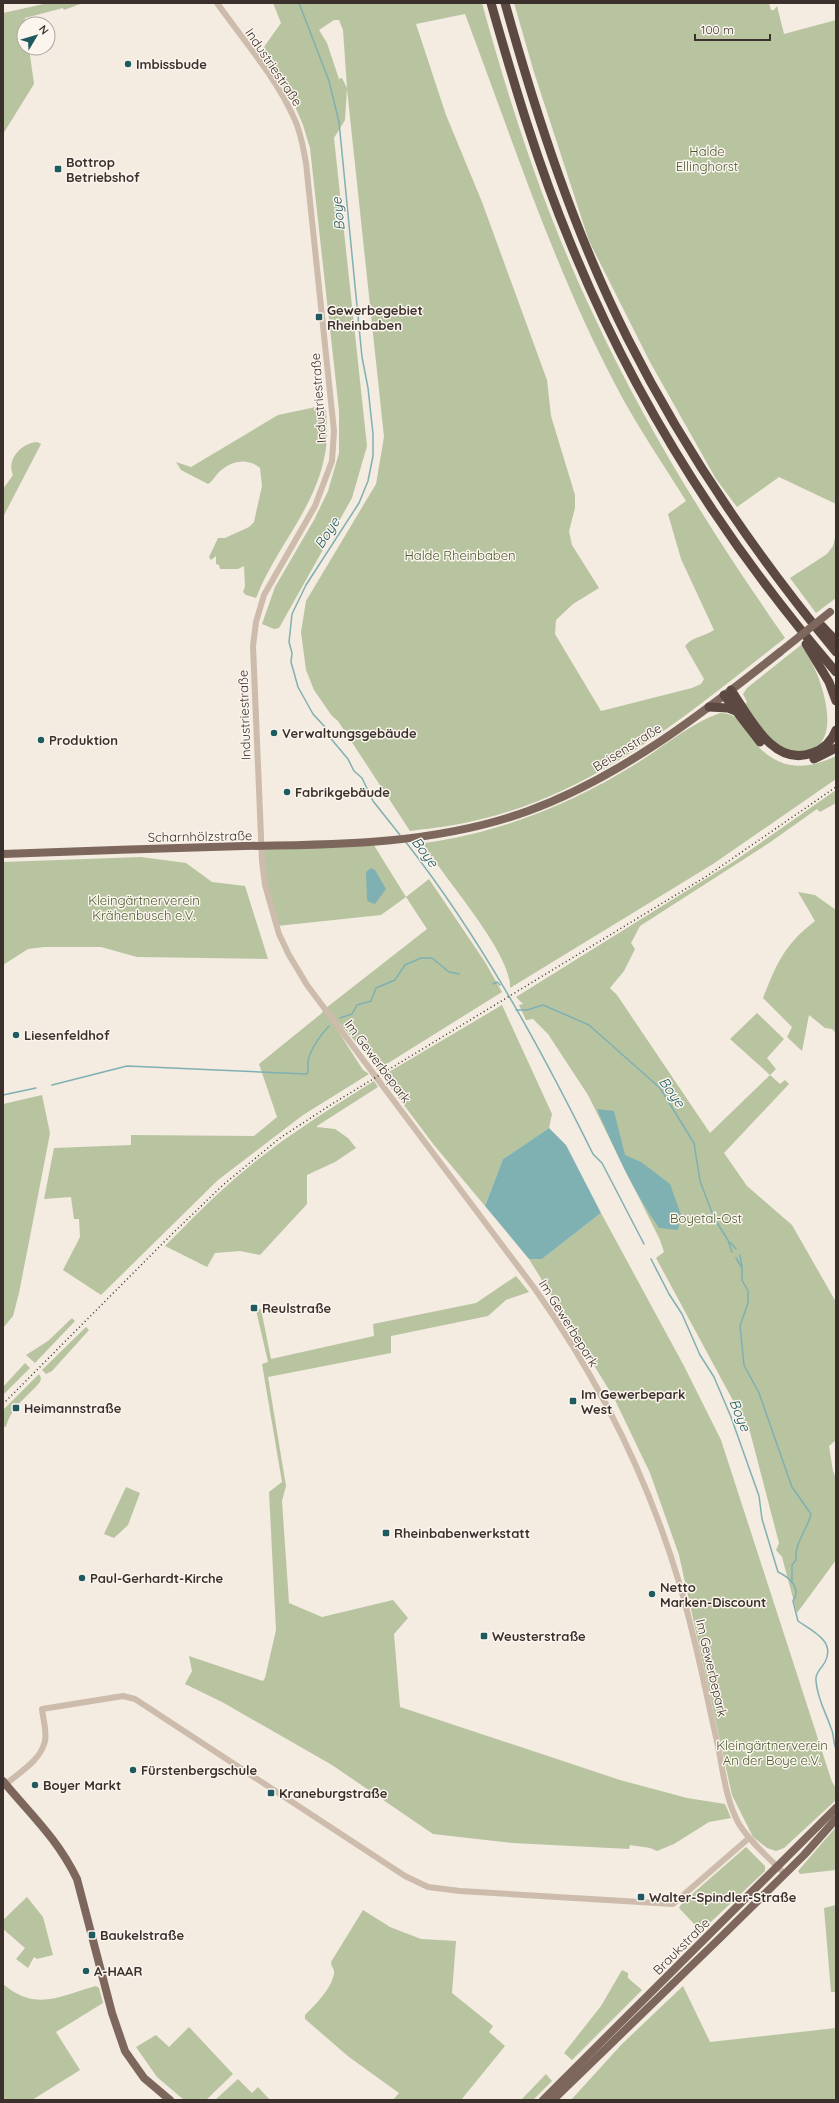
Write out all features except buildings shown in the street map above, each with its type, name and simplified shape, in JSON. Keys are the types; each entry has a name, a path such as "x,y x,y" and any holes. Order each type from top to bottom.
{"highway":[{"path":"491,3 530,133 556,207 587,282 616,345 663,432 702,496 752,569 798,628 836,672"},
{"path":"505,3 531,94 571,207 603,287 628,339 691,454 749,541 795,602 836,652"},
{"path":"795,602 808,612 836,641"},
{"path":"798,628 829,682 836,701"},
{"path":"727,693 736,711 763,747 777,756 786,760 806,761 836,748"},
{"path":"727,693 766,741 782,752 793,755 807,755 818,751 827,744 836,730"},
{"path":"709,707 728,708 736,711"}],"main road":[{"name":"Beisenstraße","path":"402,838 437,834 484,825 548,803 578,789 624,764 709,707 833,610"},
{"name":"Scharnhölzstraße","path":"3,854 262,847 402,838"},
{"path":"4,1782 56,1842 72,1866 77,1879 112,2013 125,2051 144,2078 170,2100"},
{"name":"Braukstraße","path":"543,2100 836,1808"},
{"name":"Braukstraße","path":"553,2100 785,1874 836,1820"}],"street":[{"name":"Industriestraße","path":"217,3 271,79 294,118 302,140 306,162 334,431 332,461 315,506 264,595 254,635 256,755 262,847"},
{"name":"Im Gewerbepark","path":"262,847 265,885 272,913 279,934 297,970 542,1298 564,1332 594,1384 636,1466 660,1525 685,1600 698,1651 732,1810 749,1838 785,1874"},
{"path":"4,1782 35,1759 45,1741 42,1710 123,1696 135,1699 404,1876 432,1887 460,1891 673,1904 749,1838"}],"green space":[{"path":"48,3 83,3 64,10 63,8 33,16 16,16 16,56 30,56 34,84 3,134 3,13"},
{"name":"Halde Rheinbaben","path":"273,3 482,3 517,122 560,239 593,314 635,398 682,480 732,560 785,638 679,720 643,745 605,768 566,789 525,806 482,819 455,825 410,831 338,721 332,716 314,690 306,670 301,632 306,601 376,484 384,437 347,89 345,120 334,138 367,446 352,498 279,628 274,629 262,624 275,587 314,520 328,491 339,453 339,411 310,148 303,125 291,97 259,54 281,23","holes":["465,14 534,201 572,294 623,399 640,429 686,501 668,514 681,559 714,630 695,638 685,646 704,679 701,684 692,688 601,711 555,634 556,620 573,604 599,588 572,545 569,531 575,508 575,495 551,416 547,380 482,202 446,115 416,24","334,20 339,20 343,30 347,88 342,78 339,79 327,43 319,30"]},
{"name":"Halde Ellinghorst","path":"514,3 769,3 771,10 774,10 777,6 784,34 836,20 836,504 779,477 737,507 716,479 650,362 589,241 533,69"},
{"path":"316,407 326,410 327,422 327,441 319,478 303,513 273,563 256,598 246,595 243,592 245,586 244,566 238,569 220,569 219,565 216,564 216,556 211,560 209,557 218,538 225,538 249,527 254,522 262,486 260,468 250,462 234,463 219,472 208,484 181,470 176,462 191,467 278,415"},
{"path":"37,442 41,444 3,517 3,489 13,475 11,469 14,458 26,445"},
{"path":"836,533 836,598 816,613 790,578 827,554 833,546"},
{"path":"801,645 808,655 820,681 827,711 827,724 825,736 819,745 807,751 796,753 781,748 769,737 745,704 747,702 743,694 747,688"},
{"path":"720,713 736,717 760,749 770,757 780,762 801,766 824,761 836,756 836,779 713,864 510,988 508,975 493,944 471,909 428,853 424,843 479,832 559,805 634,765 697,723"},
{"name":"Boyetal-Ost","path":"836,790 836,803 820,812 817,809 769,843 640,926 631,943 635,949 624,971 610,988 617,995 710,1133 770,1075 780,1084 785,1080 789,1084 724,1153 747,1186 792,1225 836,1302 836,1440 829,1446 833,1471 836,1478 836,1560 797,1613 782,1557 776,1550 779,1543 750,1432 656,1258 664,1252 660,1240 588,1095 548,1034 533,1019 526,1020 519,1005 523,1004 516,997 736,860"},
{"path":"372,842 406,897 381,915 277,926 268,899 263,847"},
{"name":"Kleingärtnerverein Krähenbusch e.V.","path":"141,857 186,863 212,882 245,886 268,959 137,957 101,947 44,947 28,949 3,965 3,862"},
{"path":"429,879 485,962 502,992 377,1070 375,1064 326,1008 427,929 406,897"},
{"path":"798,892 815,895 836,910 836,1033 832,1029 825,1028 809,1015 802,1051 787,1037 792,1027 763,998 777,965 783,955 796,938 815,921"},
{"path":"502,1005 552,1114 549,1128 503,1159 485,1206 434,1145 382,1076"},
{"path":"324,1009 363,1070 369,1074 303,1115 218,1180 101,1295 63,1270 80,1237 79,1219 74,1219 71,1197 44,1199 54,1148 131,1145 131,1135 254,1136 277,1117 259,1064 322,1013"},
{"path":"757,1013 784,1039 767,1058 776,1069 770,1075 730,1039"},
{"path":"374,1081 378,1087 317,1126 335,1129 348,1138 356,1148 335,1162 307,1175 307,1204 260,1255 240,1251 215,1253 207,1267 165,1246 220,1192 271,1149 305,1125"},
{"path":"42,1095 50,1133 19,1293 13,1316 3,1328 3,1104"},
{"name":"Kleingärtnerverein An der Boye e.V.","path":"601,1213 684,1366 721,1440 832,1782 836,1788 836,1800 784,1848 776,1851 767,1848 753,1837 732,1795 679,1555 650,1473 614,1398 529,1259 542,1259"},
{"path":"516,1276 529,1292 506,1300 488,1316 391,1336 391,1353 268,1377 286,1486 282,1501 289,1603 322,1617 393,1600 408,1618 394,1634 400,1707 620,1780 687,1798 725,1804 731,1818 709,1822 674,1844 657,1851 650,1848 630,1845 629,1849 513,1843 433,1834 332,1765 222,1702 185,1684 192,1671 189,1656 263,1681 276,1630 269,1492 282,1482 262,1364 268,1362 256,1310 261,1309 271,1359 374,1336 373,1324 476,1303"},
{"path":"72,1318 75,1321 35,1363 26,1355 48,1341"},
{"path":"86,1327 89,1330 52,1371 46,1374 42,1370"},
{"path":"25,1363 30,1368 3,1395 3,1387"},
{"path":"39,1374 41,1378 40,1382 12,1413 6,1427 3,1426 3,1410"},
{"path":"126,1487 140,1493 128,1525 114,1538 104,1534"},
{"path":"836,1827 836,1870 800,1874 798,1871"},
{"path":"746,1847 765,1866 765,1871 696,1936 698,1928 679,1908 682,1903"},
{"path":"27,1897 43,1917 53,1955 37,1959 34,1957 28,1968 16,1959 25,1948 3,1929 3,1920"},
{"path":"836,1905 836,1992 831,1992 824,1908"},
{"path":"363,1910 390,1927 421,1939 456,1941 452,1993 493,2026 489,2032 505,2046 461,2100 393,2100 399,2093 349,2057 305,2019 305,2015 330,1985 334,1972 331,1962"},
{"path":"622,1970 628,1973 628,1978 642,1990 572,2060 564,2053 601,2006"},
{"path":"3,1984 15,1993 26,1998 37,2000 59,1997 96,1986 99,1988 103,2003 56,2032 80,2070 32,2100 3,2100"},
{"path":"683,1986 710,2042 836,2028 836,2100 571,2100 622,2044"},
{"path":"189,2027 233,2074 206,2100 184,2100 157,2077 136,2047 156,2035 169,2047"},
{"path":"546,2074 552,2081 533,2100 521,2100"},
{"path":"238,2079 252,2093 258,2087 270,2100 215,2100"}],"water":[{"path":"371,868 375,870 386,889 375,904 367,900 366,872"},
{"path":"597,1109 614,1111 625,1155 641,1162 670,1184 681,1215 678,1230 659,1228 641,1200 625,1170"},
{"path":"549,1128 566,1145 601,1213 542,1259 529,1259 485,1206 503,1159"}],"waterway":[{"name":"Boye","path":"299,3 329,81 339,122 362,357 368,388 373,434 373,456 368,481 359,503 306,585 292,614 289,642 292,653 291,662 298,687 313,714 325,727 327,734 348,759 354,771 362,778 373,801 400,835"},
{"name":"Boye","path":"405,841 458,915 507,993 530,1032 593,1154 602,1163 644,1244"},
{"path":"340,1018 352,1014 357,1005 371,1001 376,988 395,980 405,965 421,958 432,958 449,972 459,974"},
{"name":"Boye","path":"493,984 497,982 500,985"},
{"name":"Boye","path":"516,1010 527,1010 543,1005 589,1025 660,1088 694,1143 700,1181 714,1218 728,1240 732,1252"},
{"path":"52,1085 127,1066 307,1074 308,1061 313,1047 329,1026"},
{"path":"3,1095 36,1088"},
{"name":"Boye","path":"730,1242 736,1249"},
{"name":"Boye","path":"740,1255 742,1267"},
{"name":"Boye","path":"736,1258 742,1268 742,1280 748,1291 748,1303 740,1326 744,1365 759,1393 792,1487 811,1514 797,1548 796,1560 792,1565 792,1581"},
{"name":"Boye","path":"651,1259 669,1294 682,1314 700,1355 714,1377 731,1417 759,1496 762,1519 778,1572 790,1580 795,1587 796,1592 793,1601 798,1621 816,1633 825,1642 828,1655 817,1673 816,1681 818,1693 832,1730 836,1749"}],"railway":[{"path":"3,1404 170,1236 223,1185 280,1138 332,1104 707,876 836,787"}],"place":[{"name":"Imbissbude","path":"128,64"},
{"name":"Bottrop Betriebshof","path":"58,169"},
{"name":"Gewerbegebiet Rheinbaben","path":"319,317"},
{"name":"Verwaltungsgebäude","path":"274,733"},
{"name":"Produktion","path":"41,740"},
{"name":"Fabrikgebäude","path":"287,792"},
{"name":"Liesenfeldhof","path":"16,1035"},
{"name":"Reulstraße","path":"254,1308"},
{"name":"Im Gewerbepark West","path":"573,1401"},
{"name":"Heimannstraße","path":"16,1408"},
{"name":"Rheinbabenwerkstatt","path":"386,1533"},
{"name":"Paul-Gerhardt-Kirche","path":"82,1578"},
{"name":"Netto Marken-Discount","path":"652,1594"},
{"name":"Weusterstraße","path":"484,1636"},
{"name":"Fürstenbergschule","path":"133,1770"},
{"name":"Boyer Markt","path":"35,1785"},
{"name":"Kraneburgstraße","path":"271,1793"},
{"name":"Walter-Spindler-Straße","path":"641,1897"},
{"name":"Baukelstraße","path":"92,1935"},
{"name":"A-HAAR","path":"86,1971"}]}
